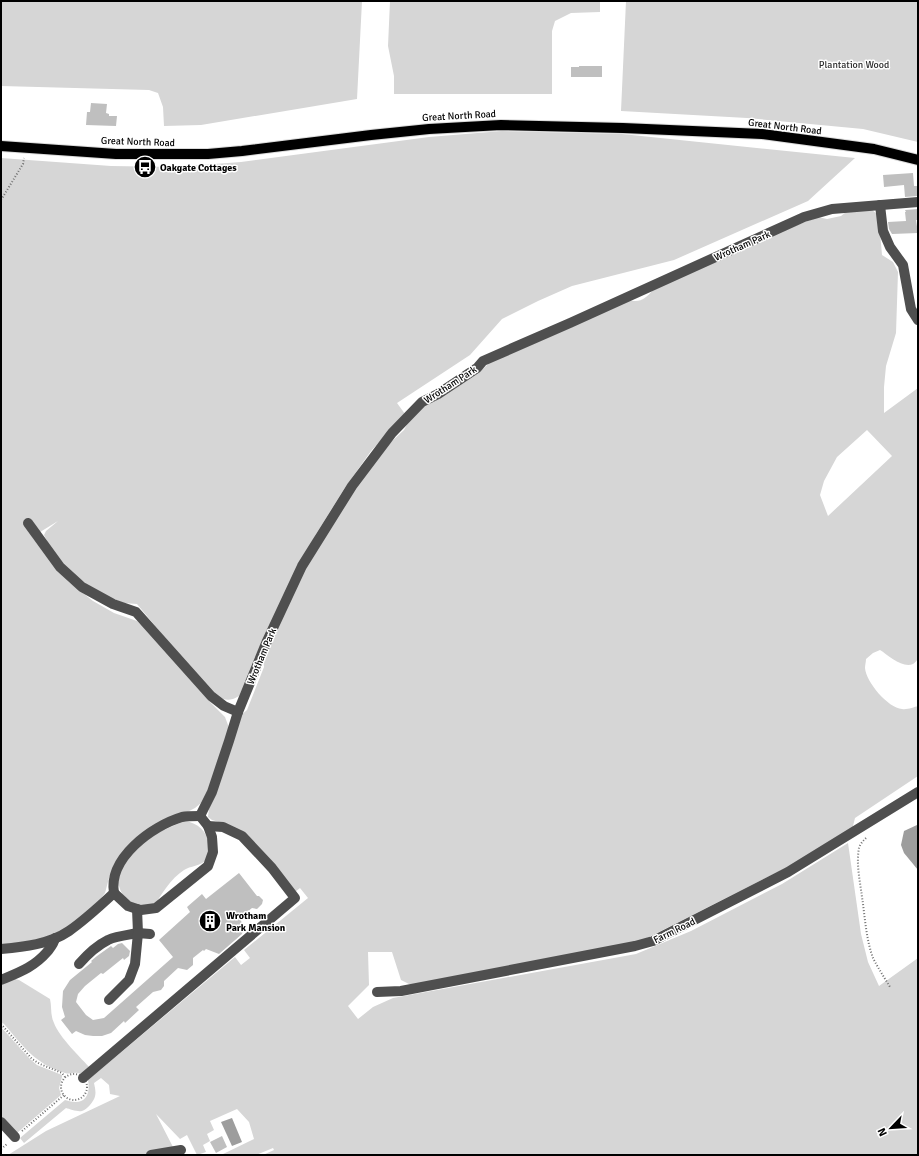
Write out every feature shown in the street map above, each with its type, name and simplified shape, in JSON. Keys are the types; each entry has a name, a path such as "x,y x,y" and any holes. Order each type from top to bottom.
{"main road":[{"name":"Great North Road","path":"1,146 116,154 208,154 429,128 509,125 762,134 874,149 918,160"}],"lane":[{"name":"Wrotham Park","path":"200,816 212,792 238,712 267,641 302,566 352,486 392,433 422,402 438,394 477,368 483,361 804,217 832,209 918,202"},
{"path":"880,205 883,231 890,247 903,265 911,309 918,320"},
{"path":"28,524 60,567 82,587 113,604 136,612 211,696 224,706 238,712"},
{"name":"Farm Road","path":"377,992 401,991 635,946 654,941 788,872 918,792"},
{"path":"200,816 208,826 212,837 213,852 208,866 156,908 141,910 128,906 114,893 114,876 122,860 142,839 162,825 183,817 200,816"},
{"path":"83,1078 296,898 272,868 242,836 223,827 208,826"},
{"path":"1,949 23,947 48,941 68,932 114,893"},
{"path":"109,1000 129,980 135,964 138,934 137,909"},
{"path":"79,964 108,940 122,936 150,934"},
{"path":"1,980 30,968 40,960 54,943 55,938"},
{"path":"1,1122 15,1137"},
{"path":"151,1155 181,1150"}],"path":[{"path":"1,200 23,164 24,147"},
{"path":"867,836 860,846 858,857 864,916 873,957 890,987"},
{"path":"1,1024 32,1059 62,1073 65,1077"},
{"path":"76,1074 83,1078 87,1086 84,1095 81,1098 72,1099 64,1095 61,1088 65,1077 76,1074"},
{"path":"1,1149 64,1095"}],"green space":[{"path":"1,1 362,1 357,99 201,125 164,126 163,107 158,93 149,90 1,86"},
{"path":"390,1 600,1 600,12 571,13 555,21 552,31 552,94 394,94 394,76 388,46"},
{"name":"Plantation Wood","path":"626,1 918,1 918,142 863,129 747,118 621,111"},
{"path":"502,131 622,134 855,158 808,201 674,260 572,286 502,319 470,355 397,403 405,414 371,451 344,489 316,534 239,696 231,700 220,698 209,691 137,604 124,603 99,594 65,567 52,551 44,535 46,531 58,521 32,537 69,582 93,601 114,613 137,621 150,632 211,703 225,717 230,733 216,774 201,803 195,808 133,840 118,858 109,878 105,893 98,902 73,925 56,934 42,939 1,945 1,158 111,166 174,167 241,162 429,137"},
{"path":"871,209 878,215 882,255 893,262 898,272 896,333 886,366 884,413 918,388 918,659 913,664 905,665 896,661 880,650 873,653 866,659 865,668 866,674 873,687 890,704 896,708 904,709 918,706 918,776 855,818 852,830 793,864 643,940 421,986 409,984 401,980 392,952 368,952 369,985 348,1006 358,1019 373,1007 393,998 636,954 691,931 782,884 848,843 861,934 868,962 879,986 918,958 918,1155 263,1155 274,1150 273,1148 256,1155 221,1155 254,1139 249,1122 237,1109 210,1121 214,1130 207,1134 210,1141 203,1145 206,1152 197,1155 187,1135 180,1139 156,1114 173,1147 158,1155 8,1155 46,1131 120,1096 110,1094 109,1085 101,1078 94,1083 95,1097 90,1105 85,1109 78,1111 66,1108 24,1143 20,1138 65,1100 77,1102 84,1099 88,1092 88,1080 235,957 241,965 250,958 244,950 308,898 300,888 295,892 226,824 212,820 208,817 209,809 240,716 247,710 264,667 263,658 290,595 352,489 388,445 404,430 410,419 426,404 484,368 489,363 628,300 640,301 648,296 653,290 777,233 818,217 827,219 841,216 846,212","holes":["867,430 892,456 828,516 820,495 824,481 837,457"]},
{"path":"185,821 198,826 204,832 208,840 210,851 206,860 201,864 186,869 179,874 167,887 154,906 141,906 129,901 123,895 119,886 121,868 126,860 141,845 156,834"},
{"path":"15,979 50,999 52,1017 60,1035 91,1069 83,1075 77,1073 65,1073 45,1065 30,1053 1,1022 1,984"},
{"path":"1,1027 37,1065 62,1075 59,1088 61,1095 17,1133 1,1116"}],"shaded area":[{"path":"917,825 918,870 904,853 901,845 904,831"},
{"path":"232,1118 242,1142 232,1146 221,1122"}],"building":[{"path":"602,66 602,77 571,77 571,67"},
{"path":"91,103 107,104 106,113 109,114 109,116 117,116 116,126 86,125 87,112 90,112"},
{"path":"913,173 914,186 918,186 918,196 905,197 904,185 884,187 883,175"},
{"path":"918,209 918,220 916,220 918,233 892,234 889,229 888,222 906,221 905,210"},
{"path":"239,873 257,896 263,900 262,904 257,909 252,908 241,917 243,930 242,934 219,954 206,949 204,951 203,950 193,958 193,965 187,970 178,968 164,981 164,986 161,990 153,992 136,1007 139,1010 111,1033 102,1036 93,1036 85,1035 76,1031 72,1034 61,1020 65,1017 62,1007 63,991 70,980 97,956 111,946 113,948 122,943 130,951 129,956 124,960 123,958 103,974 101,973 78,994 76,1002 86,1015 93,1020 104,1018 173,957 159,940 190,912 187,907 202,894 206,899"},
{"path":"222,1136 227,1147 216,1153 210,1142"}],"place":[{"name":"Oakgate Cottages","path":"145,167"},
{"name":"Wrotham Park Mansion","path":"210,921"}]}
